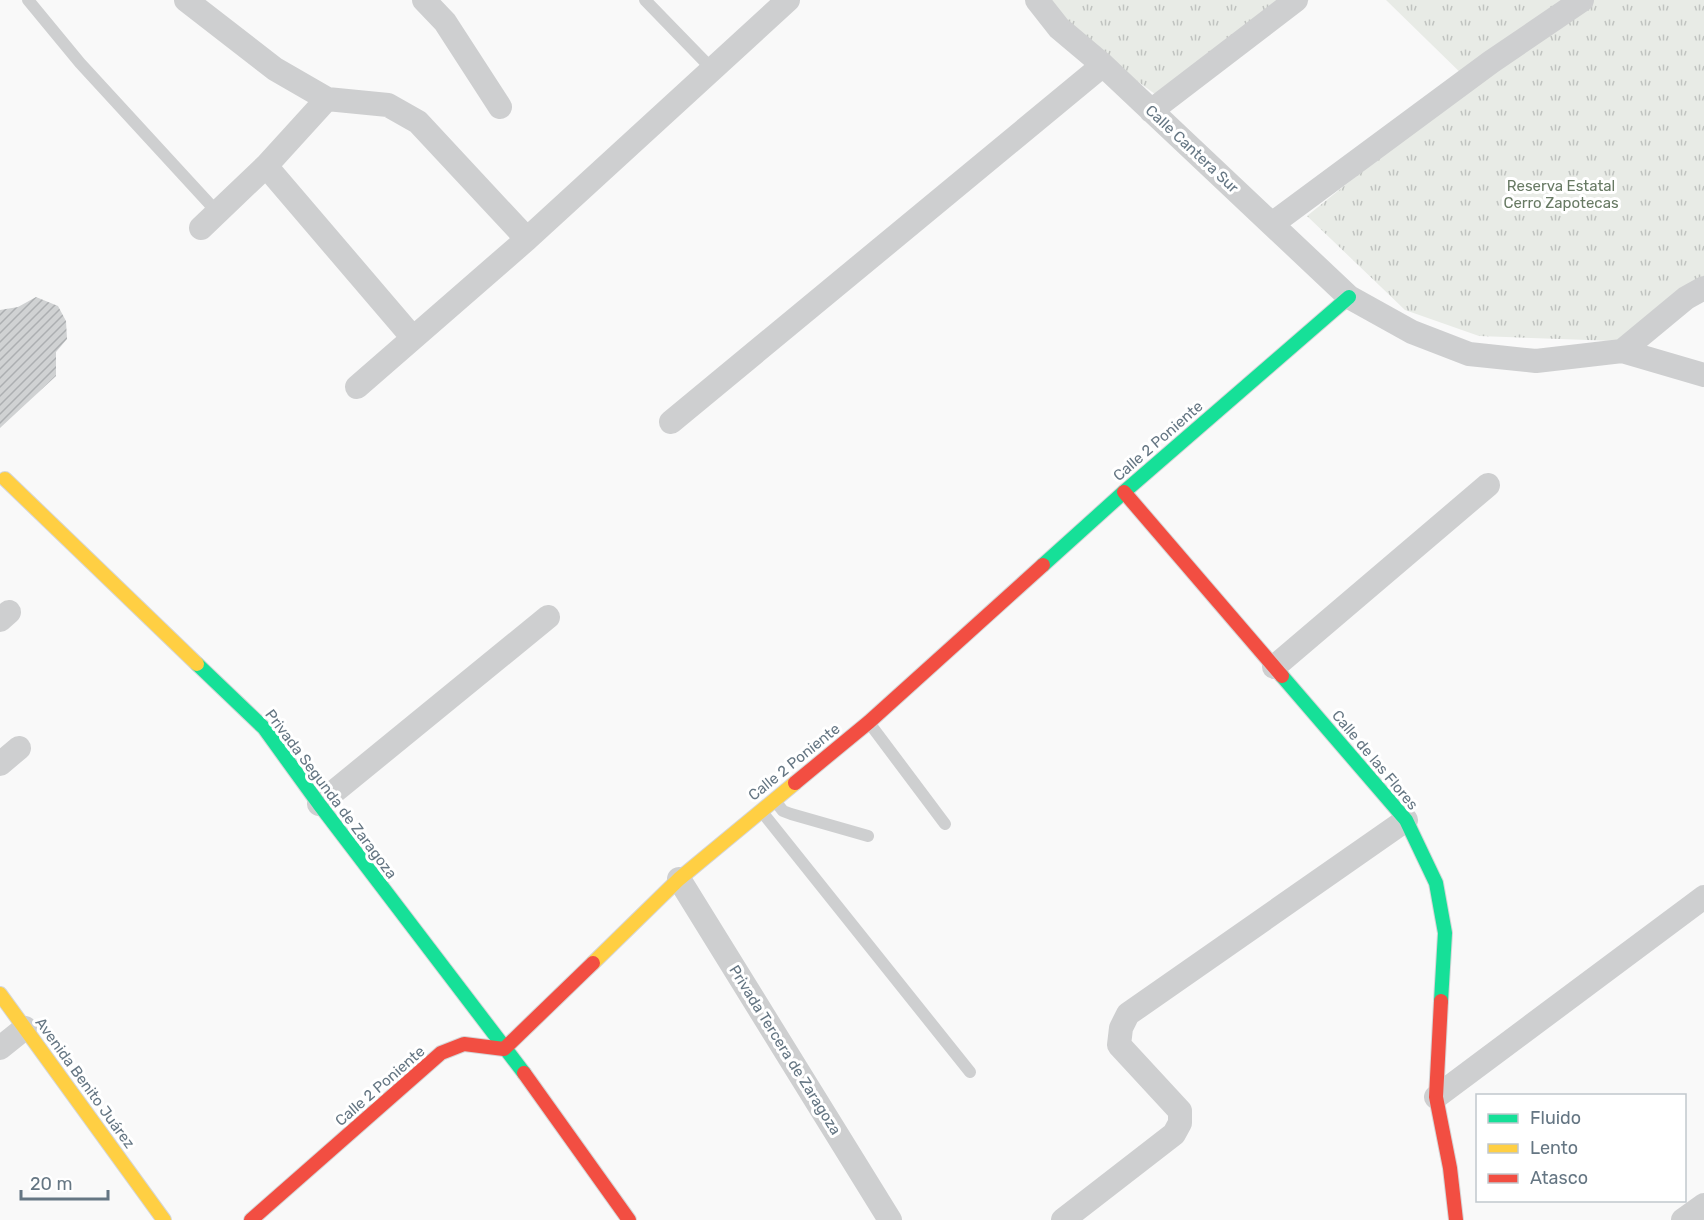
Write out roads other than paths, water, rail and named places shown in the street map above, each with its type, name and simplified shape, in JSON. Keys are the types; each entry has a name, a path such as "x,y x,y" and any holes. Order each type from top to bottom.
{"street":[{"path":"186,0 276,69 327,99 388,105 418,122 527,239"},
{"path":"424,0 445,22 500,108"},
{"path":"357,387 527,239 788,0"},
{"name":"Calle Cantera Sur","path":"1038,0 1059,28 1102,65 1349,297 1412,332 1468,354 1536,361 1622,351"},
{"path":"1151,111 1296,0"},
{"path":"1272,224 1491,62 1582,0"},
{"path":"671,422 1102,65"},
{"path":"209,220 266,166 327,99"},
{"path":"266,166 412,338"},
{"path":"1622,351 1686,298 1704,288"},
{"name":"Calle 2 Poniente","path":"251,1220 441,1053 464,1044 504,1049 679,879 869,722 1124,492 1349,297"},
{"path":"1622,351 1704,375"},
{"name":"Privada Segunda de Zaragoza","path":"5,479 264,728 319,804 540,1094 629,1220"},
{"path":"1274,668 1488,485"},
{"name":"Calle de las Flores","path":"1124,492 1406,820 1436,883 1445,933 1436,1097 1450,1168 1456,1220"},
{"path":"319,804 548,617"},
{"path":"0,764 19,748"},
{"path":"1063,1220 1174,1134 1180,1123 1180,1111 1119,1045 1121,1028 1128,1014 1406,820"},
{"name":"Privada Tercera de Zaragoza","path":"679,879 890,1220"},
{"path":"1436,1097 1704,897"},
{"name":"Avenida Benito Juárez","path":"0,994 164,1220"},
{"path":"0,1048 25,1028"},
{"path":"1683,1220 1704,1205"}],"lane":[{"path":"28,0 209,220"},
{"path":"645,0 712,69"},
{"path":"869,722 945,824"},
{"path":"775,800 783,811 868,836"},
{"path":"761,811 970,1072"}],"park label":[{"name":"Reserva Estatal Cerro Zapotecas","path":"1561,194"}]}
